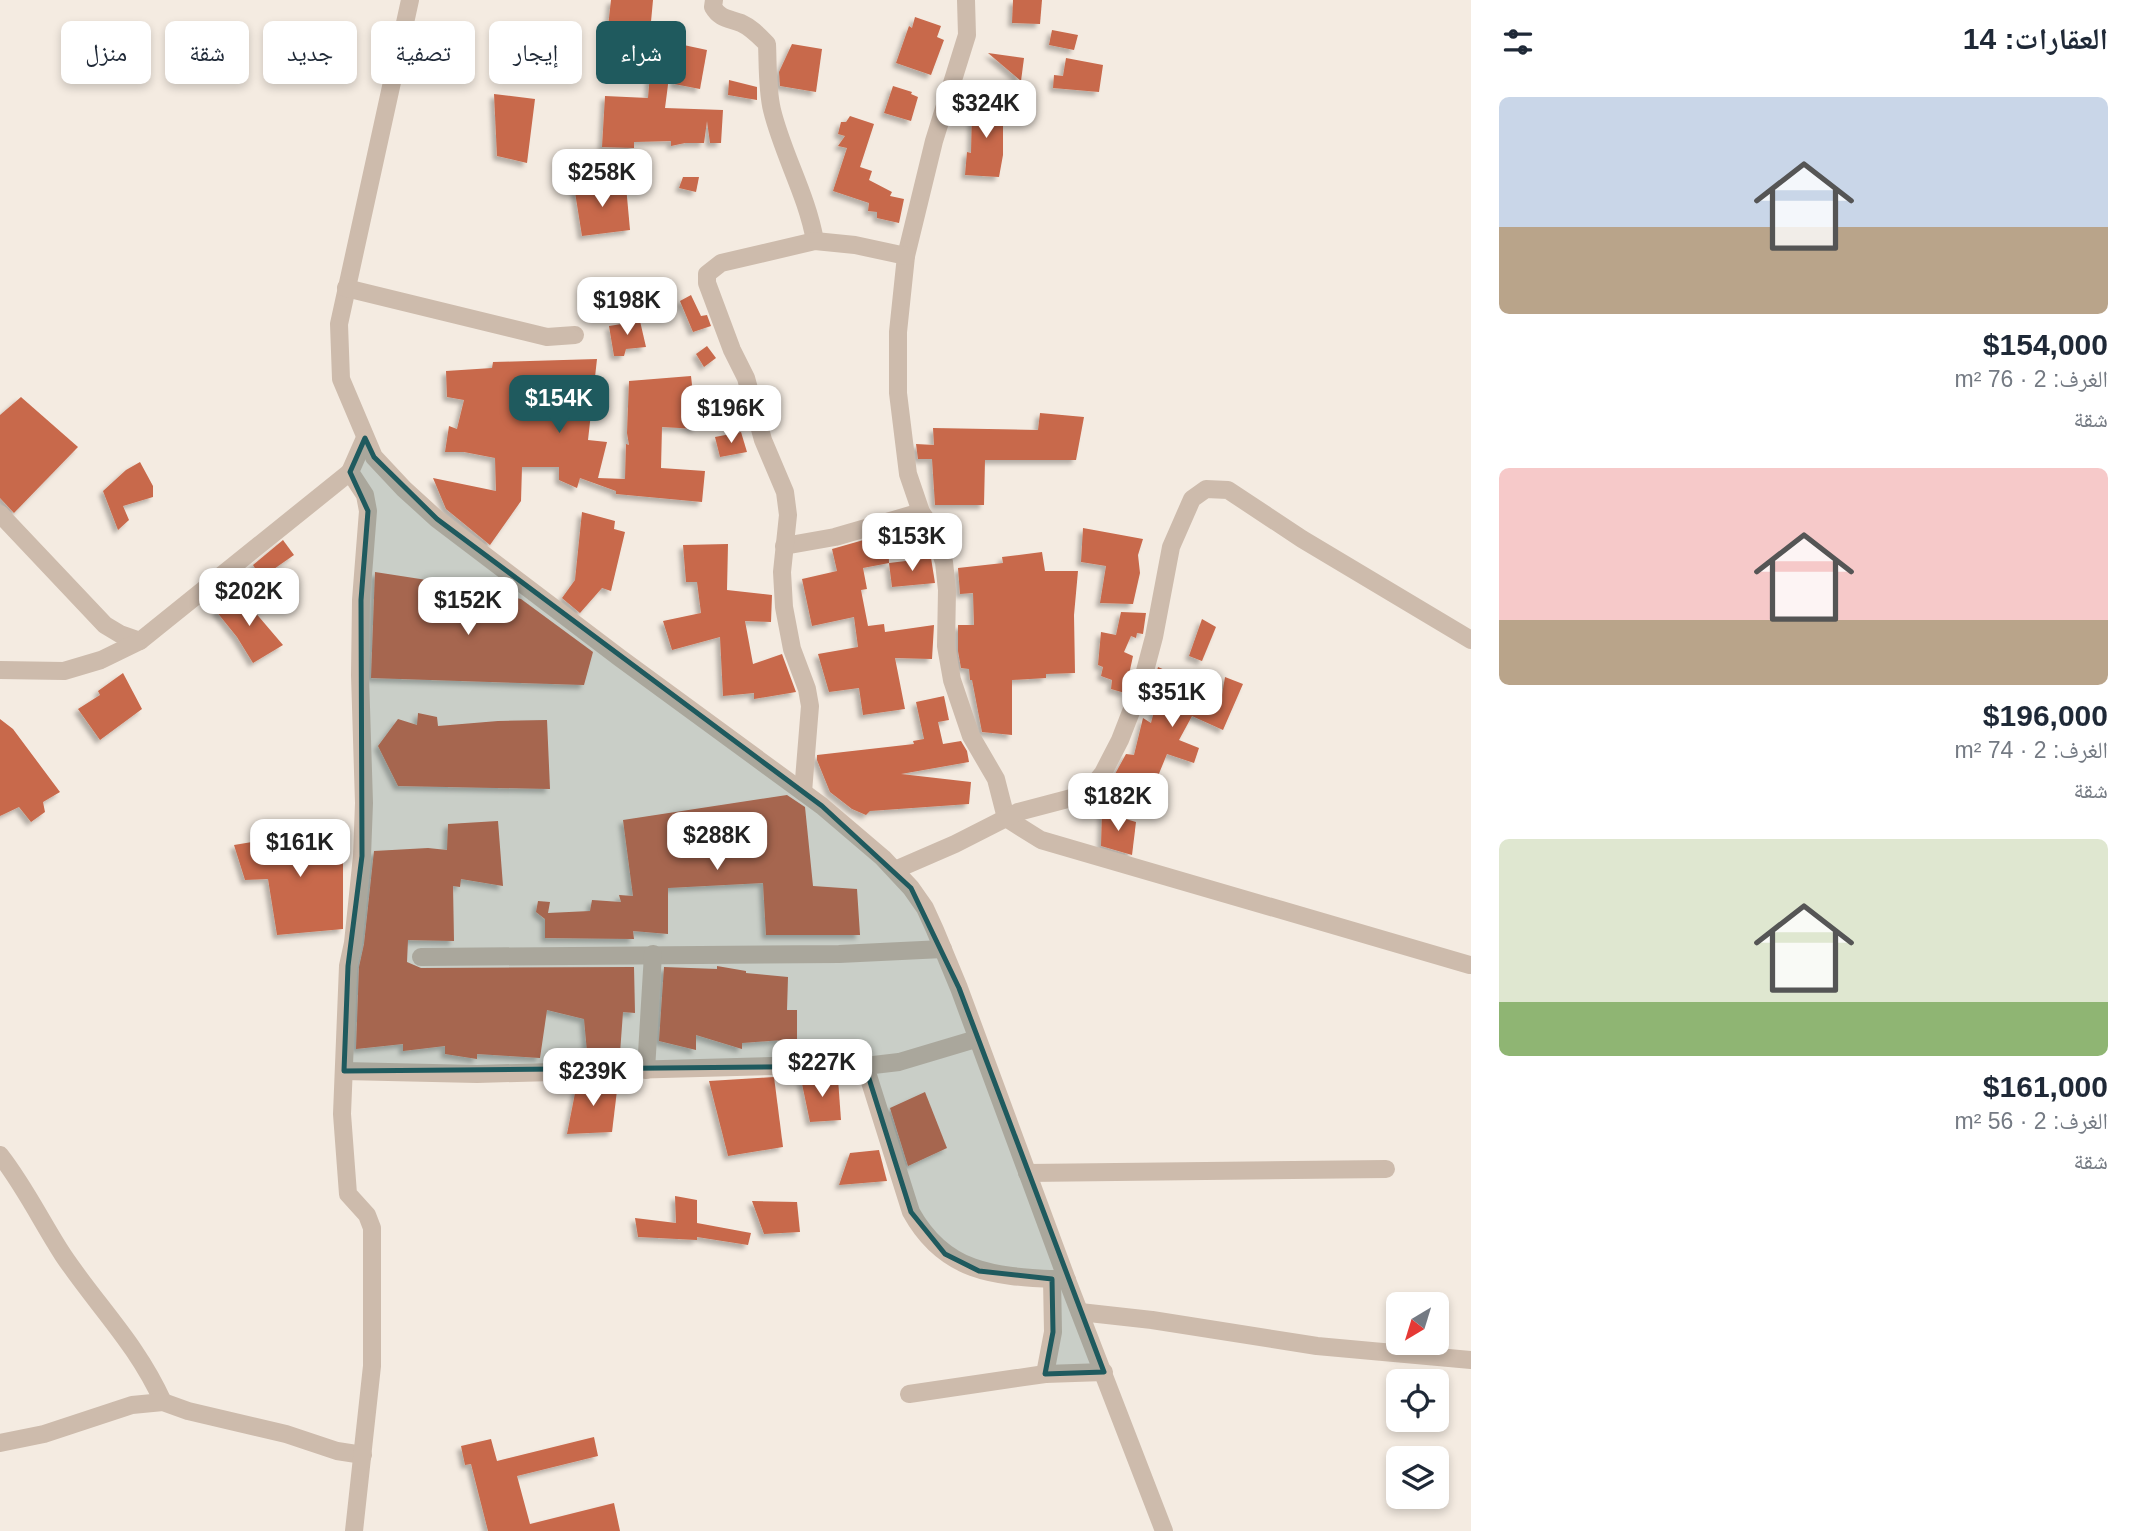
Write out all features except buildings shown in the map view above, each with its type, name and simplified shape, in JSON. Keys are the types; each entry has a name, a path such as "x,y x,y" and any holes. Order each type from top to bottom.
{"street":[{"path":"410,0 339,324 341,379 374,457 437,519 803,792 895,870 925,908 943,948 1027,1173 1060,1280 1080,1312 1164,1531"},
{"path":"714,0 713,7 722,18 753,30 768,44 772,109 811,218 815,241"},
{"path":"966,0 967,35 934,141 906,256 898,332 898,393 908,474 921,512 932,528 944,562 947,590 946,646 952,680 971,736 996,779 1006,818 1041,840 1470,965"},
{"path":"803,792 810,706 792,649 784,607 782,572 788,515 785,492 763,440 746,378 732,350 707,283 707,274 721,262 815,241 855,245 906,256"},
{"path":"346,288 547,337 575,335"},
{"path":"0,670 64,671 101,660 140,641 350,472 365,438"},
{"path":"350,472 365,495 368,511 361,600 360,675 364,803 362,856 353,943 348,965 342,1114 348,1194 367,1215 372,1228 372,1366 354,1531"},
{"path":"895,870 956,844 1006,818 1079,796 1091,788 1103,773 1120,740 1141,686 1154,638 1171,547 1192,499 1206,489 1228,490 1302,539 1471,640"},
{"path":"784,546 880,526 921,512"},
{"path":"0,514 105,625 140,641"},
{"path":"421,957 839,954 943,948"},
{"path":"646,1070 653,954"},
{"path":"344,1071 477,1074 865,1066 899,1062 976,1039"},
{"path":"865,1066 911,1212 921,1231 945,1254 979,1271 1004,1276 1060,1280"},
{"path":"0,1155 21,1181 63,1254 134,1348 149,1371 163,1402"},
{"path":"1027,1173 1386,1169"},
{"path":"1045,1374 1060,1280"},
{"path":"1080,1312 1317,1346 1471,1360"},
{"path":"909,1394 1045,1374 1104,1373"},
{"path":"0,1443 44,1434 132,1405 163,1402 200,1414 286,1434 337,1451 363,1455"}],"highlighted area":[{"path":"365,438 374,457 437,519 822,806 911,888 959,988 1104,1372 1045,1374 1053,1332 1052,1279 979,1271 945,1254 911,1212 865,1066 344,1071 348,966 362,856 361,600 368,511 350,472"}]}
